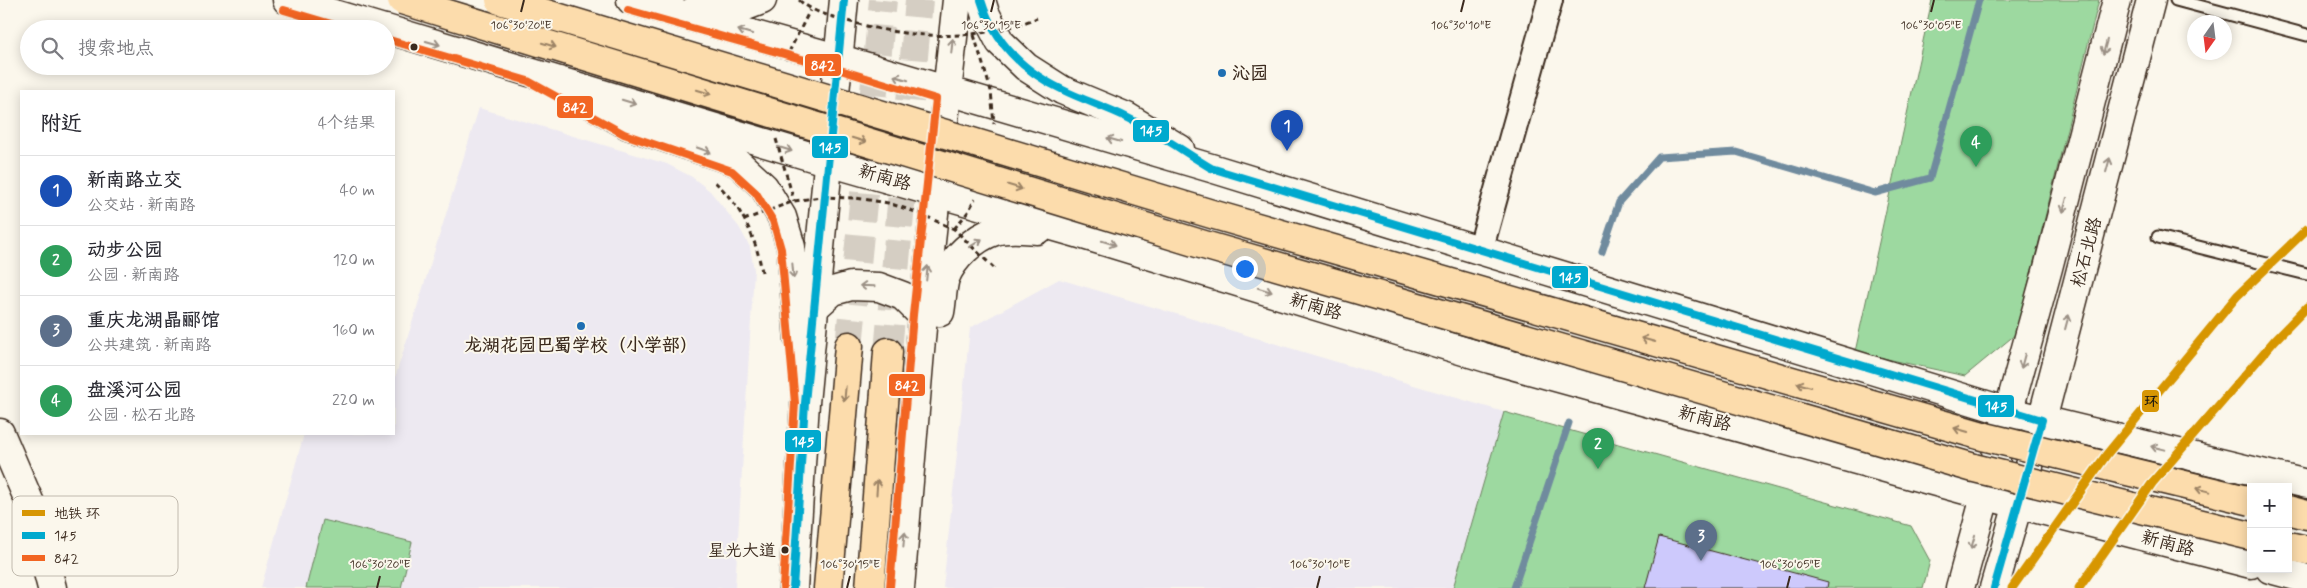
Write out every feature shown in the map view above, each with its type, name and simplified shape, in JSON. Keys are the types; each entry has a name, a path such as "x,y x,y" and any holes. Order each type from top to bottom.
{"main road":[{"name":"新南路","path":"402,0 1204,245 1974,468 2247,535"},
{"path":"500,0 1214,216 1986,438 2247,500"},
{"path":"828,588 849,346"},
{"path":"870,588 888,352"},
{"path":"2292,511 2307,515"},
{"path":"2292,547 2307,550"}],"street":[{"name":"新南路","path":"287,0 355,20"},
{"path":"631,0 1211,168 2009,412 2307,484"},
{"path":"668,11 741,8 762,0"},
{"path":"793,588 805,402 840,59 844,0"},
{"path":"900,588 935,192 957,0"},
{"path":"981,0 985,13 1000,42 1026,68 1062,90 1127,117 1211,168"},
{"path":"1480,251 1550,0"},
{"name":"松石北路","path":"1960,588 2009,412 2118,0"},
{"name":"松石北路","path":"1994,588 2042,420 2151,0"},
{"name":"新南路","path":"395,32 829,162 1077,233 1490,359 1986,496 2247,563"},
{"path":"532,72 628,125 737,162 764,187 782,217 791,246 805,402"},
{"path":"913,433 934,358 945,279 956,259 973,243 994,231 1016,228 1077,233"},
{"path":"815,307 833,291 851,286 879,287 903,296 923,316"},
{"path":"0,433 27,496"},
{"path":"2285,573 2307,579"}],"lane":[{"path":"2176,0 2307,35"},
{"path":"2158,237 2307,274"}],"path":[{"path":"799,0 810,10 875,29 907,34 974,35 1020,25 1037,18"},
{"path":"711,179 727,195 744,220 756,244 762,272"},
{"path":"744,220 794,201 821,197 856,198 888,203 916,212 954,229 996,270"},
{"path":"981,265 992,256"}],"shaded area":[{"name":"龙湖花园巴蜀学校（小学部）","path":"479,108 667,164 692,177 710,191 739,227 750,247 754,270 735,588 261,588 304,435 395,435 395,378"},
{"path":"1059,279 1504,412 1453,588 943,588 970,328"}],"green space":[{"path":"1932,0 2099,0 2016,334 1965,376 1855,352"},
{"path":"1504,412 1911,526 1930,561 1923,588 1453,588"},
{"path":"323,520 412,542 401,588 306,588"}],"building":[{"path":"1659,537 1828,582 1827,588 1645,588"}],"waterway":[{"path":"1602,252 1619,202 1659,157 1736,152 1875,193 1930,178 1979,0"},
{"path":"1514,588 1569,423"}],"tunnel":[{"path":"849,346 883,0"},
{"path":"888,352 919,0"}],"metro line":[{"name":"环","path":"2012,588 2107,454 2237,296 2307,229"},
{"name":"环","path":"2079,588 2153,482 2275,340 2307,307"}],"transit line":[{"name":"145","path":"793,588 805,403 844,0"},
{"name":"145","path":"981,0 994,30 1002,42 1023,65 1035,74 1063,90 1137,123 1211,168 2042,420 1994,588"},
{"name":"842","path":"284,10 318,20"},
{"name":"842","path":"628,10 936,99 913,315 890,587"},
{"name":"842","path":"395,42 528,81 624,134 732,171 756,193 773,221 781,249 795,403 783,587"}],"place":[{"name":"沁园","path":"1222,73"},
{"name":"新南路立交","path":"1287,151"},
{"name":"盘溪河公园","path":"1976,167"},
{"name":"龙湖花园巴蜀学校（小学部）","path":"581,326"},
{"name":"动步公园","path":"1598,469"},
{"name":"星光大道","path":"785,550"},
{"name":"重庆龙湖晶郦馆","path":"1701,561"}]}
